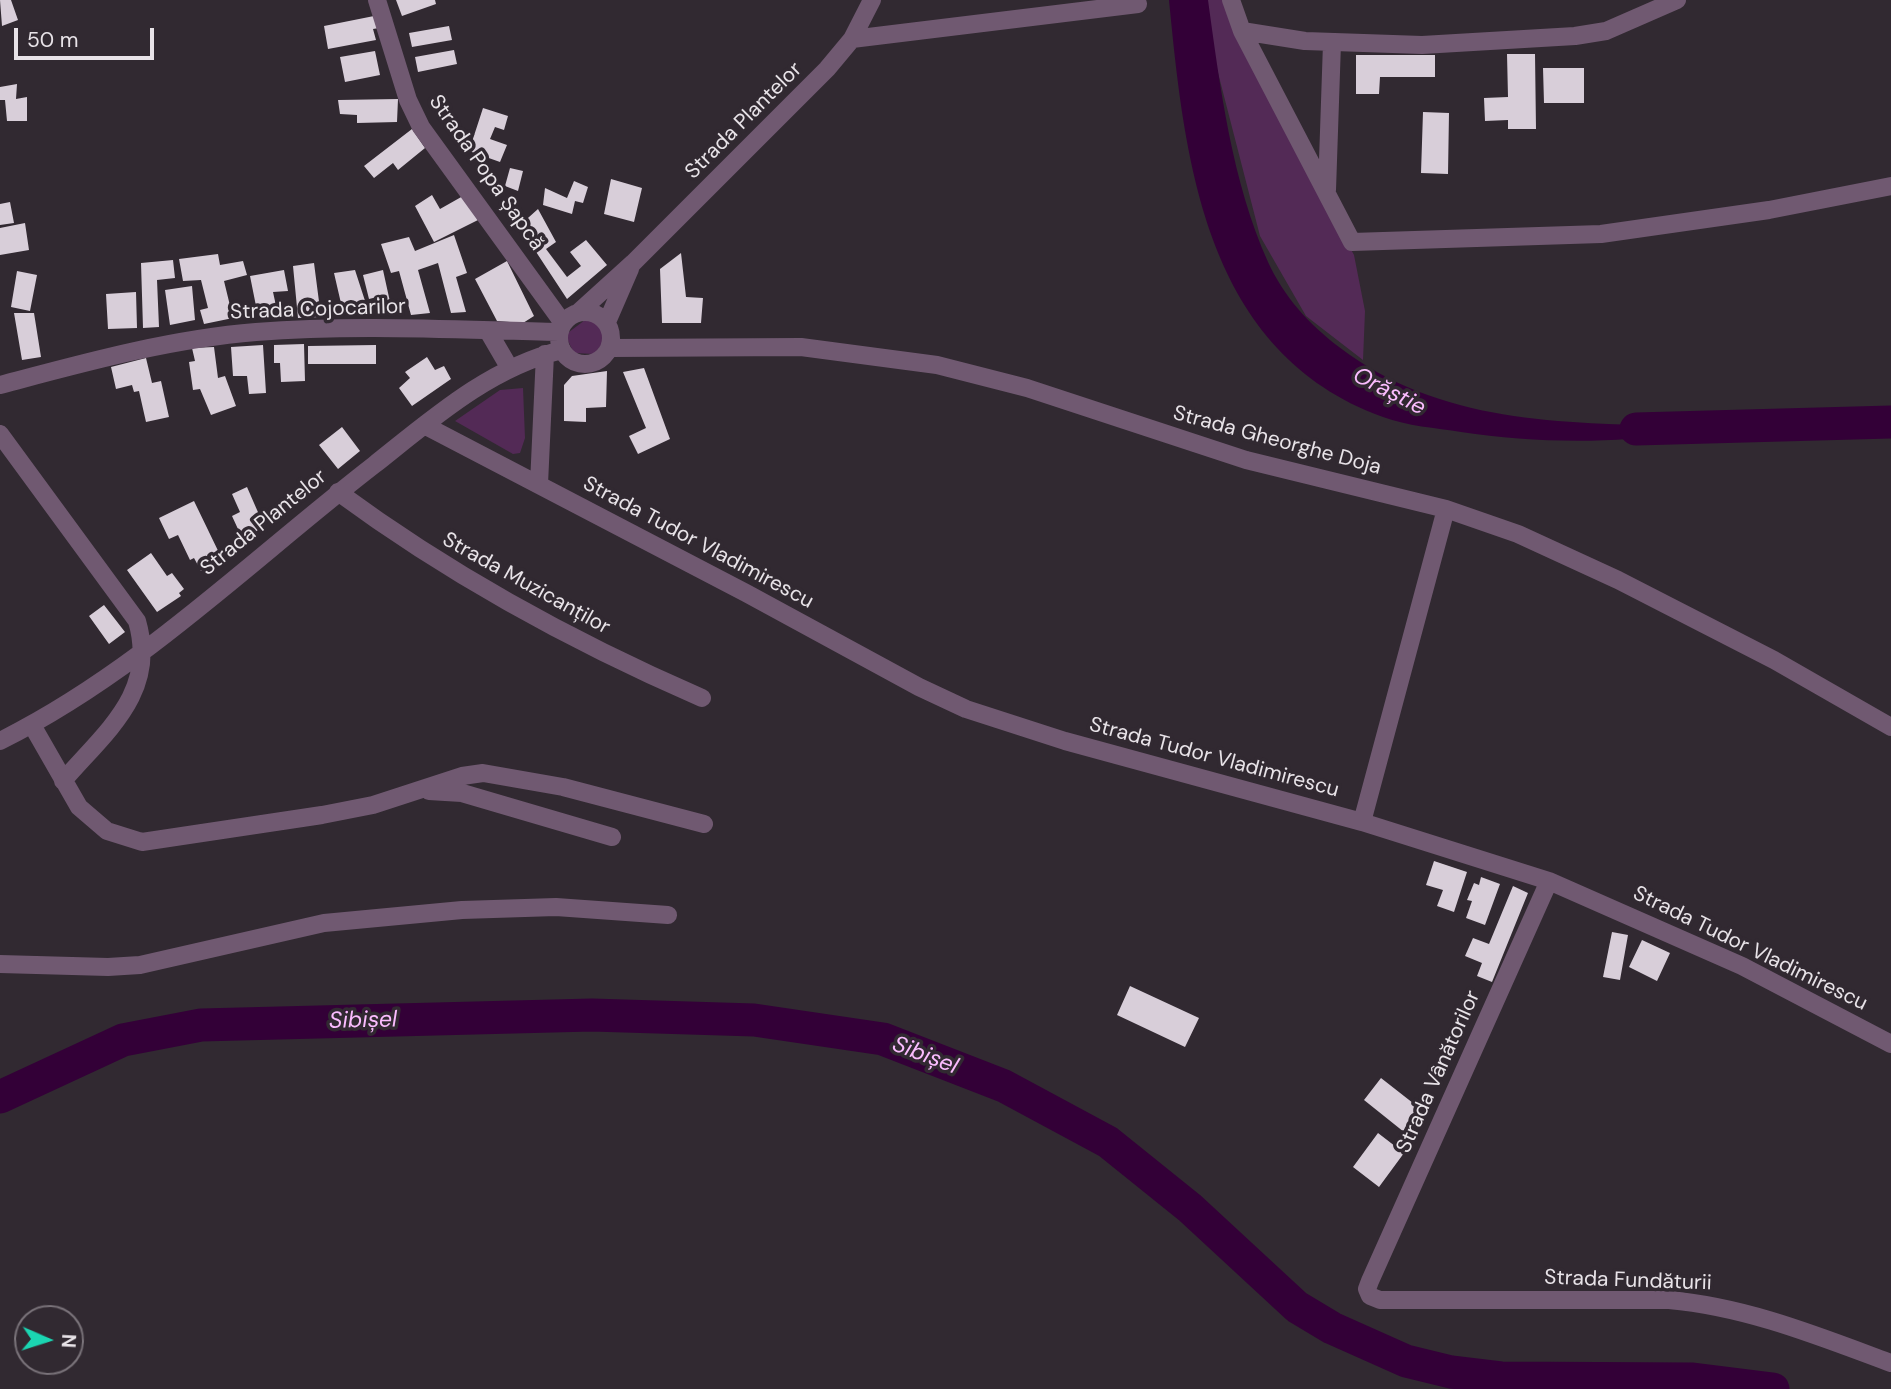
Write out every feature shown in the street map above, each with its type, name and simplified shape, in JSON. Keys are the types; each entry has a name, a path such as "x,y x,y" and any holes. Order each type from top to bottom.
{"street":[{"name":"Strada Popa Șapcă","path":"377,0 408,100 421,127 557,340"},
{"name":"Strada Plantelor","path":"579,312 633,263 801,97 852,39 872,0"},
{"path":"1231,0 1242,31 1352,242 1601,234 1769,210 1891,186"},
{"path":"1242,31 1332,43 1422,45 1575,36 1606,31 1677,0"},
{"path":"852,39 1138,4"},
{"path":"1327,193 1332,43"},
{"name":"Strada Plantelor","path":"607,322 633,263"},
{"path":"539,484 557,340 579,312 595,313 607,322 612,340 610,348 599,361 582,364 574,362 557,340"},
{"name":"Strada Cojocarilor","path":"0,385 161,346 253,332 331,329 488,331 557,340"},
{"path":"488,331 509,368"},
{"name":"Strada Plantelor","path":"0,741 32,725 143,654 338,492 424,425 509,368 557,340"},
{"name":"Strada Gheorghe Doja","path":"610,348 801,347 937,365 1027,388 1247,460 1446,509 1518,534 1618,580 1774,660 1891,727"},
{"name":"Strada Tudor Vladimirescu","path":"424,425 919,687 966,709 1065,741 1362,822 1549,881 1730,960 1891,1044"},
{"path":"0,434 137,621 143,654 138,688 128,706 62,781"},
{"name":"Strada Muzicanților","path":"338,492 396,535 503,601 624,663 702,698"},
{"path":"1362,822 1446,509"},
{"path":"32,725 79,807 99,825 127,839 142,842 322,815 419,791 462,776 483,773 510,776 601,796 704,824"},
{"path":"419,791 462,793 612,837"},
{"name":"Strada Vânătorilor","path":"1370,1281 1549,881"},
{"path":"0,964 140,965 324,923 463,910 556,907 668,915"},
{"name":"Strada Fundăturii","path":"1370,1281 1367,1289 1370,1296 1380,1300 1669,1300 1709,1304 1775,1321 1891,1363"}],"shaded area":[{"path":"1205,0 1227,0 1244,53 1354,255 1365,311 1363,360 1306,316 1260,236 1208,34"},
{"path":"589,317 604,329 604,342 594,354 574,353 565,335"},
{"path":"523,388 525,438 520,453 513,454 455,421 500,390"}],"water":[{"path":"1169,0 1208,0 1229,134 1245,200 1256,231 1268,262 1282,287 1298,309 1328,338 1378,372 1418,391 1460,405 1547,420 1682,426 1683,433 1600,440 1488,436 1392,420 1323,387 1277,347 1241,299 1215,245 1197,186 1184,125"}],"building":[{"path":"0,0 11,0 18,20 2,26"},
{"path":"396,0 435,0 436,4 402,16"},
{"path":"374,16 379,28 373,29 376,40 328,49 324,26"},
{"path":"449,26 452,40 412,47 409,33"},
{"path":"454,50 457,64 418,72 415,57"},
{"path":"375,51 380,75 345,82 340,57"},
{"path":"1507,54 1535,54 1536,129 1508,129 1508,120 1485,121 1484,98 1508,97"},
{"path":"1356,55 1435,55 1435,77 1380,77 1379,94 1356,94"},
{"path":"1543,68 1584,68 1584,103 1544,103"},
{"path":"17,84 16,99 27,97 27,121 7,121 5,100 0,100 0,87"},
{"path":"398,99 397,122 357,123 357,115 340,114 338,100"},
{"path":"483,108 508,116 504,130 495,127 490,139 507,145 500,162 469,151"},
{"path":"1423,112 1449,113 1448,174 1421,173"},
{"path":"412,129 425,148 398,170 393,163 374,178 364,166"},
{"path":"510,168 523,171 518,191 505,186"},
{"path":"611,179 642,188 634,222 604,214"},
{"path":"574,181 588,187 583,203 575,201 572,214 543,205 545,188 567,198"},
{"path":"432,195 440,209 463,196 478,220 434,242 415,206"},
{"path":"10,202 14,223 0,225 0,204"},
{"path":"538,209 556,242 546,249 567,277 581,266 570,252 586,240 607,265 567,299 519,226"},
{"path":"25,223 29,250 0,255 0,228"},
{"path":"454,235 467,273 456,277 466,312 451,313 438,263 418,270 430,313 411,315 399,271 391,273 381,244 409,237 415,251"},
{"path":"681,253 686,297 703,298 701,323 662,323 660,269"},
{"path":"218,254 220,265 243,261 247,275 224,281 233,318 204,324 200,310 208,308 201,280 183,281 179,259"},
{"path":"173,260 175,278 157,280 159,327 143,328 141,263"},
{"path":"507,261 534,316 523,323 497,321 475,279"},
{"path":"314,263 321,317 298,318 293,266"},
{"path":"284,270 288,291 273,292 278,315 258,316 250,276"},
{"path":"355,270 367,307 343,312 334,273"},
{"path":"383,270 392,311 379,312 377,297 369,299 363,275"},
{"path":"17,271 37,275 30,311 11,307"},
{"path":"192,286 195,320 170,325 165,290"},
{"path":"136,292 137,328 108,329 106,294"},
{"path":"14,313 34,313 41,357 22,360"},
{"path":"304,344 305,381 281,382 280,363 274,363 274,345"},
{"path":"263,345 266,393 249,394 247,376 233,376 231,347"},
{"path":"376,345 376,364 308,364 308,346"},
{"path":"214,347 218,378 225,376 236,406 211,415 200,389 193,390 189,362 195,361 192,348"},
{"path":"427,357 435,370 444,366 451,379 412,406 399,388 410,378 405,372"},
{"path":"146,358 152,383 161,381 169,417 146,422 139,391 134,392 132,385 116,389 111,367"},
{"path":"644,368 670,439 638,454 629,436 646,428 623,372"},
{"path":"607,371 606,407 586,408 586,422 564,421 564,385 572,376"},
{"path":"342,427 360,451 338,469 319,445"},
{"path":"247,487 264,526 243,540 232,516 240,512 232,494"},
{"path":"194,501 223,561 201,571 194,558 190,560 178,535 169,539 159,518"},
{"path":"151,553 167,576 172,573 184,589 179,593 181,596 157,612 127,570"},
{"path":"104,605 125,632 109,644 89,616"},
{"path":"1434,861 1467,872 1454,912 1437,906 1443,890 1426,885"},
{"path":"1481,877 1500,884 1485,925 1466,918 1472,901 1467,900 1474,883 1479,885"},
{"path":"1513,886 1528,893 1492,982 1477,976 1482,963 1465,956 1473,938 1489,944"},
{"path":"1612,932 1628,935 1620,980 1603,977"},
{"path":"1642,940 1670,953 1657,981 1629,967"},
{"path":"1130,986 1199,1018 1185,1047 1117,1015"},
{"path":"1381,1078 1427,1114 1409,1136 1364,1100"},
{"path":"1378,1133 1404,1153 1379,1187 1353,1167"}],"waterway":[{"name":"Orăștie","path":"1636,429 1891,422"},
{"name":"Sibișel","path":"0,1097 123,1040 201,1025 592,1015 754,1020 883,1039 1004,1086 1108,1142 1190,1208 1297,1307 1332,1328 1406,1361 1451,1372 1501,1378 1693,1379 1773,1389"}]}
